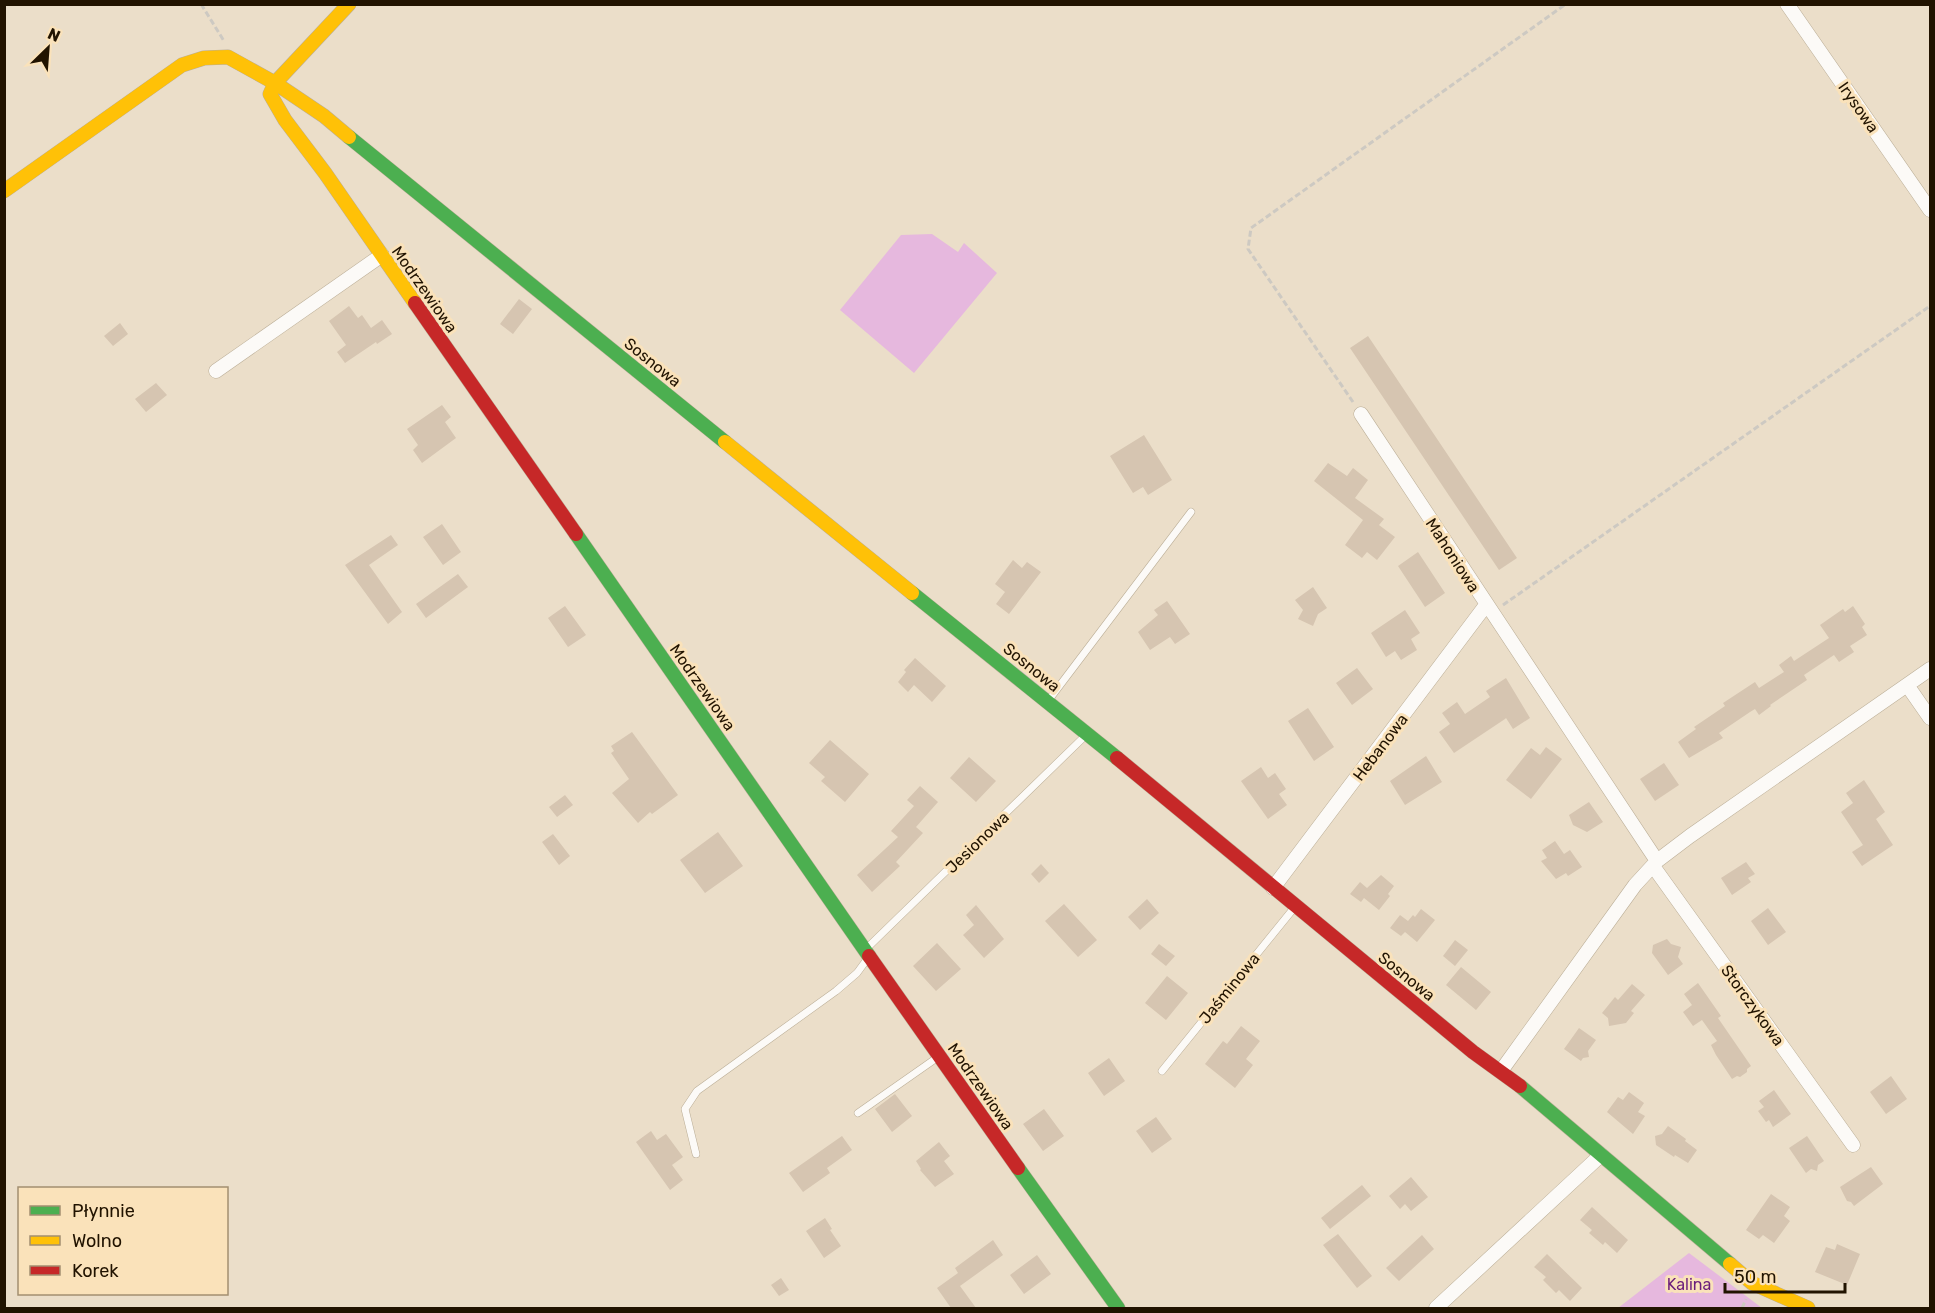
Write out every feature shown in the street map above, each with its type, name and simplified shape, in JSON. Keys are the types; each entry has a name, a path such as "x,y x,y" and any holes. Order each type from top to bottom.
{"street":[{"path":"275,83 350,4"},
{"name":"Irysowa","path":"1787,4 1930,210"},
{"name":"Sosnowa","path":"228,57 275,83 324,116 372,154 521,278 1048,701 1473,1052 1501,1071 1752,1283 1808,1308"},
{"path":"4,191 182,65 204,58 228,57"},
{"name":"Modrzewiowa","path":"275,83 270,94 285,120 325,173 867,953 1118,1308"},
{"path":"216,371 382,255"},
{"name":"Mahoniowa","path":"1361,414 1655,864"},
{"name":"Hebanowa","path":"1273,888 1489,609"},
{"path":"1501,1071 1635,885 1655,864 1724,811 1930,669"},
{"path":"1907,685 1930,718"},
{"name":"Storczykowa","path":"1655,864 1853,1145"},
{"path":"1436,1308 1601,1155"}],"lane":[{"path":"1048,701 1191,512"},
{"name":"Jesionowa","path":"696,1154 685,1108 697,1091 836,991 857,973 867,953 1088,734"},
{"name":"Jaśminowa","path":"1162,1071 1296,906"},
{"path":"858,1113 940,1056"}],"path":[{"path":"201,4 228,47 228,57"},
{"path":"1361,414 1248,249 1251,228 1566,4"},
{"path":"1489,609 1930,306"}],"green space":[{"path":"932,234 958,252 964,243 997,273 914,373 840,310 901,235"},
{"name":"Kalina","path":"1689,1253 1762,1308 1618,1308"}],"building":[{"path":"519,299 532,309 513,334 500,324"},
{"path":"349,306 358,318 362,315 371,328 382,320 392,334 345,363 337,352 346,345 329,321"},
{"path":"120,323 128,334 113,346 104,336"},
{"path":"1368,336 1517,558 1499,570 1350,348"},
{"path":"156,383 167,395 146,412 135,399"},
{"path":"442,405 451,417 445,422 456,438 422,463 413,450 418,445 407,429"},
{"path":"1144,435 1172,480 1148,495 1143,487 1133,493 1110,456"},
{"path":"1328,463 1347,476 1353,468 1368,480 1355,498 1384,519 1379,525 1395,537 1377,560 1367,552 1362,558 1345,545 1363,520 1314,481"},
{"path":"442,524 461,552 443,565 423,537"},
{"path":"391,535 398,545 369,565 402,612 388,624 345,565"},
{"path":"1418,552 1445,593 1425,607 1398,566"},
{"path":"1013,560 1022,568 1027,562 1041,572 1009,614 996,604 1005,592 995,584"},
{"path":"458,574 468,587 426,618 416,604"},
{"path":"1313,587 1327,608 1318,614 1313,626 1298,619 1303,610 1295,600"},
{"path":"1167,601 1190,634 1175,644 1170,637 1150,650 1138,632 1158,615 1154,610"},
{"path":"565,606 586,635 568,647 548,618"},
{"path":"1853,606 1865,624 1862,627 1867,635 1850,646 1854,652 1839,662 1834,655 1804,675 1807,680 1759,715 1755,709 1750,712 1719,733 1723,738 1689,758 1678,742 1696,729 1694,727 1725,706 1723,703 1755,682 1759,688 1784,672 1779,665 1791,656 1794,661 1829,638 1820,625 1843,609 1845,612"},
{"path":"1405,610 1420,633 1411,639 1417,650 1401,660 1395,651 1386,657 1371,633"},
{"path":"915,658 946,686 932,702 914,685 908,692 898,682 906,672 904,670"},
{"path":"1357,668 1373,689 1352,705 1336,683"},
{"path":"1506,678 1530,718 1513,729 1506,718 1454,753 1439,732 1450,724 1442,713 1457,702 1465,714 1490,697 1486,691"},
{"path":"1308,708 1334,747 1314,761 1288,721"},
{"path":"632,732 678,795 652,814 650,812 638,823 612,793 629,779 611,753 614,751 611,746"},
{"path":"830,740 869,774 845,802 821,781 825,777 809,763"},
{"path":"1546,747 1562,759 1531,799 1506,780 1531,748 1540,755"},
{"path":"1426,756 1442,782 1405,805 1390,781"},
{"path":"969,757 996,781 976,802 950,778"},
{"path":"1664,763 1679,785 1655,801 1640,779"},
{"path":"1261,767 1268,778 1275,773 1286,789 1279,794 1287,805 1268,819 1241,781"},
{"path":"1864,780 1885,812 1876,819 1893,845 1862,866 1852,852 1863,845 1841,812 1853,803 1846,793"},
{"path":"920,786 938,802 916,827 923,833 896,862 900,866 872,892 857,875 898,837 891,831 914,806 907,800"},
{"path":"565,795 573,805 557,817 549,807"},
{"path":"1589,802 1603,822 1587,832 1573,825 1569,815"},
{"path":"718,832 743,866 705,893 680,860"},
{"path":"553,834 570,856 559,865 542,842"},
{"path":"1555,841 1564,854 1570,850 1582,867 1568,876 1566,873 1556,879 1541,861 1547,858 1542,850"},
{"path":"1746,862 1755,874 1748,878 1751,882 1732,895 1721,878"},
{"path":"1041,864 1049,873 1039,883 1031,874"},
{"path":"1381,875 1394,886 1388,894 1390,896 1379,910 1364,898 1361,902 1350,894 1360,882 1367,888"},
{"path":"1147,899 1159,913 1140,930 1128,917"},
{"path":"1064,904 1097,940 1078,957 1045,921"},
{"path":"976,905 1004,939 984,958 963,935 974,925 966,915"},
{"path":"1768,908 1786,932 1768,945 1751,921"},
{"path":"1421,909 1435,920 1417,942 1405,932 1401,936 1390,928 1400,915 1408,921 1413,915 1415,917"},
{"path":"1667,939 1671,944 1681,947 1678,957 1683,964 1668,975 1652,953 1653,945"},
{"path":"1455,940 1468,950 1455,966 1443,956"},
{"path":"937,943 961,969 936,991 913,966"},
{"path":"1159,944 1175,956 1166,966 1151,954"},
{"path":"1461,967 1491,992 1476,1010 1446,985"},
{"path":"1167,976 1188,993 1166,1020 1145,1003"},
{"path":"1698,983 1721,1016 1718,1018 1751,1066 1740,1077 1732,1079 1716,1055 1711,1045 1717,1041 1702,1020 1693,1026 1683,1012 1692,1005 1684,994"},
{"path":"1632,984 1645,995 1631,1011 1634,1013 1626,1023 1609,1026 1608,1018 1602,1013 1615,997 1618,1000"},
{"path":"1241,1026 1260,1041 1246,1059 1253,1065 1235,1088 1205,1064 1223,1041 1227,1044"},
{"path":"1579,1028 1596,1040 1588,1051 1589,1057 1581,1061 1564,1049"},
{"path":"1109,1058 1125,1081 1104,1096 1088,1073"},
{"path":"1891,1076 1907,1099 1886,1114 1870,1092"},
{"path":"1774,1090 1791,1114 1773,1127 1769,1120 1766,1122 1758,1111 1764,1107 1759,1101"},
{"path":"1629,1092 1644,1103 1638,1112 1645,1116 1633,1134 1607,1112 1618,1097 1623,1100"},
{"path":"895,1094 912,1116 892,1132 875,1109"},
{"path":"1044,1109 1064,1136 1043,1151 1023,1124"},
{"path":"1156,1117 1172,1139 1152,1153 1136,1131"},
{"path":"1668,1126 1697,1150 1688,1163 1656,1145 1655,1136 1662,1134"},
{"path":"651,1131 657,1140 666,1134 683,1157 672,1165 683,1180 670,1190 636,1142"},
{"path":"842,1136 852,1150 827,1168 830,1173 803,1192 789,1173"},
{"path":"1807,1136 1824,1161 1818,1165 1817,1171 1811,1169 1806,1173 1789,1148"},
{"path":"939,1142 950,1156 944,1161 954,1174 935,1187 920,1170 916,1161"},
{"path":"1871,1167 1883,1184 1854,1206 1847,1201 1840,1187"},
{"path":"1411,1177 1428,1197 1411,1211 1405,1204 1400,1209 1389,1196"},
{"path":"1362,1185 1371,1196 1330,1229 1321,1218"},
{"path":"1771,1194 1790,1207 1784,1216 1790,1221 1774,1243 1763,1235 1759,1239 1746,1230"},
{"path":"1592,1207 1628,1240 1617,1253 1605,1242 1603,1245 1589,1233 1592,1230 1580,1220"},
{"path":"825,1218 841,1246 824,1258 806,1231"},
{"path":"1338,1234 1372,1276 1357,1288 1323,1245"},
{"path":"1422,1235 1434,1249 1399,1281 1386,1268"},
{"path":"993,1240 1003,1255 960,1286 976,1308 951,1308 937,1288 958,1273 955,1268"},
{"path":"1837,1244 1860,1254 1847,1285 1815,1272 1826,1247 1835,1250"},
{"path":"1547,1254 1582,1288 1570,1301 1559,1290 1556,1293 1543,1280 1546,1277 1534,1267"},
{"path":"1037,1255 1051,1274 1024,1294 1010,1275"},
{"path":"781,1278 789,1290 779,1296 771,1285"}],"traffic: fast":[{"path":"349,137 725,442"},
{"path":"576,534 869,956"},
{"path":"912,593 1117,758"},
{"path":"1520,1086 1730,1264"},
{"path":"1018,1168 1118,1308"}],"traffic: slow":[{"path":"349,4 275,83 270,94 285,120 325,173 415,303"},
{"path":"4,191 182,65 204,58 228,57 275,83 324,116 349,137"},
{"path":"725,442 912,593"},
{"path":"1730,1264 1752,1283 1808,1308"}],"traffic: jam":[{"path":"415,303 576,534"},
{"path":"1117,758 1473,1052 1520,1086"},
{"path":"869,956 1018,1168"}]}
